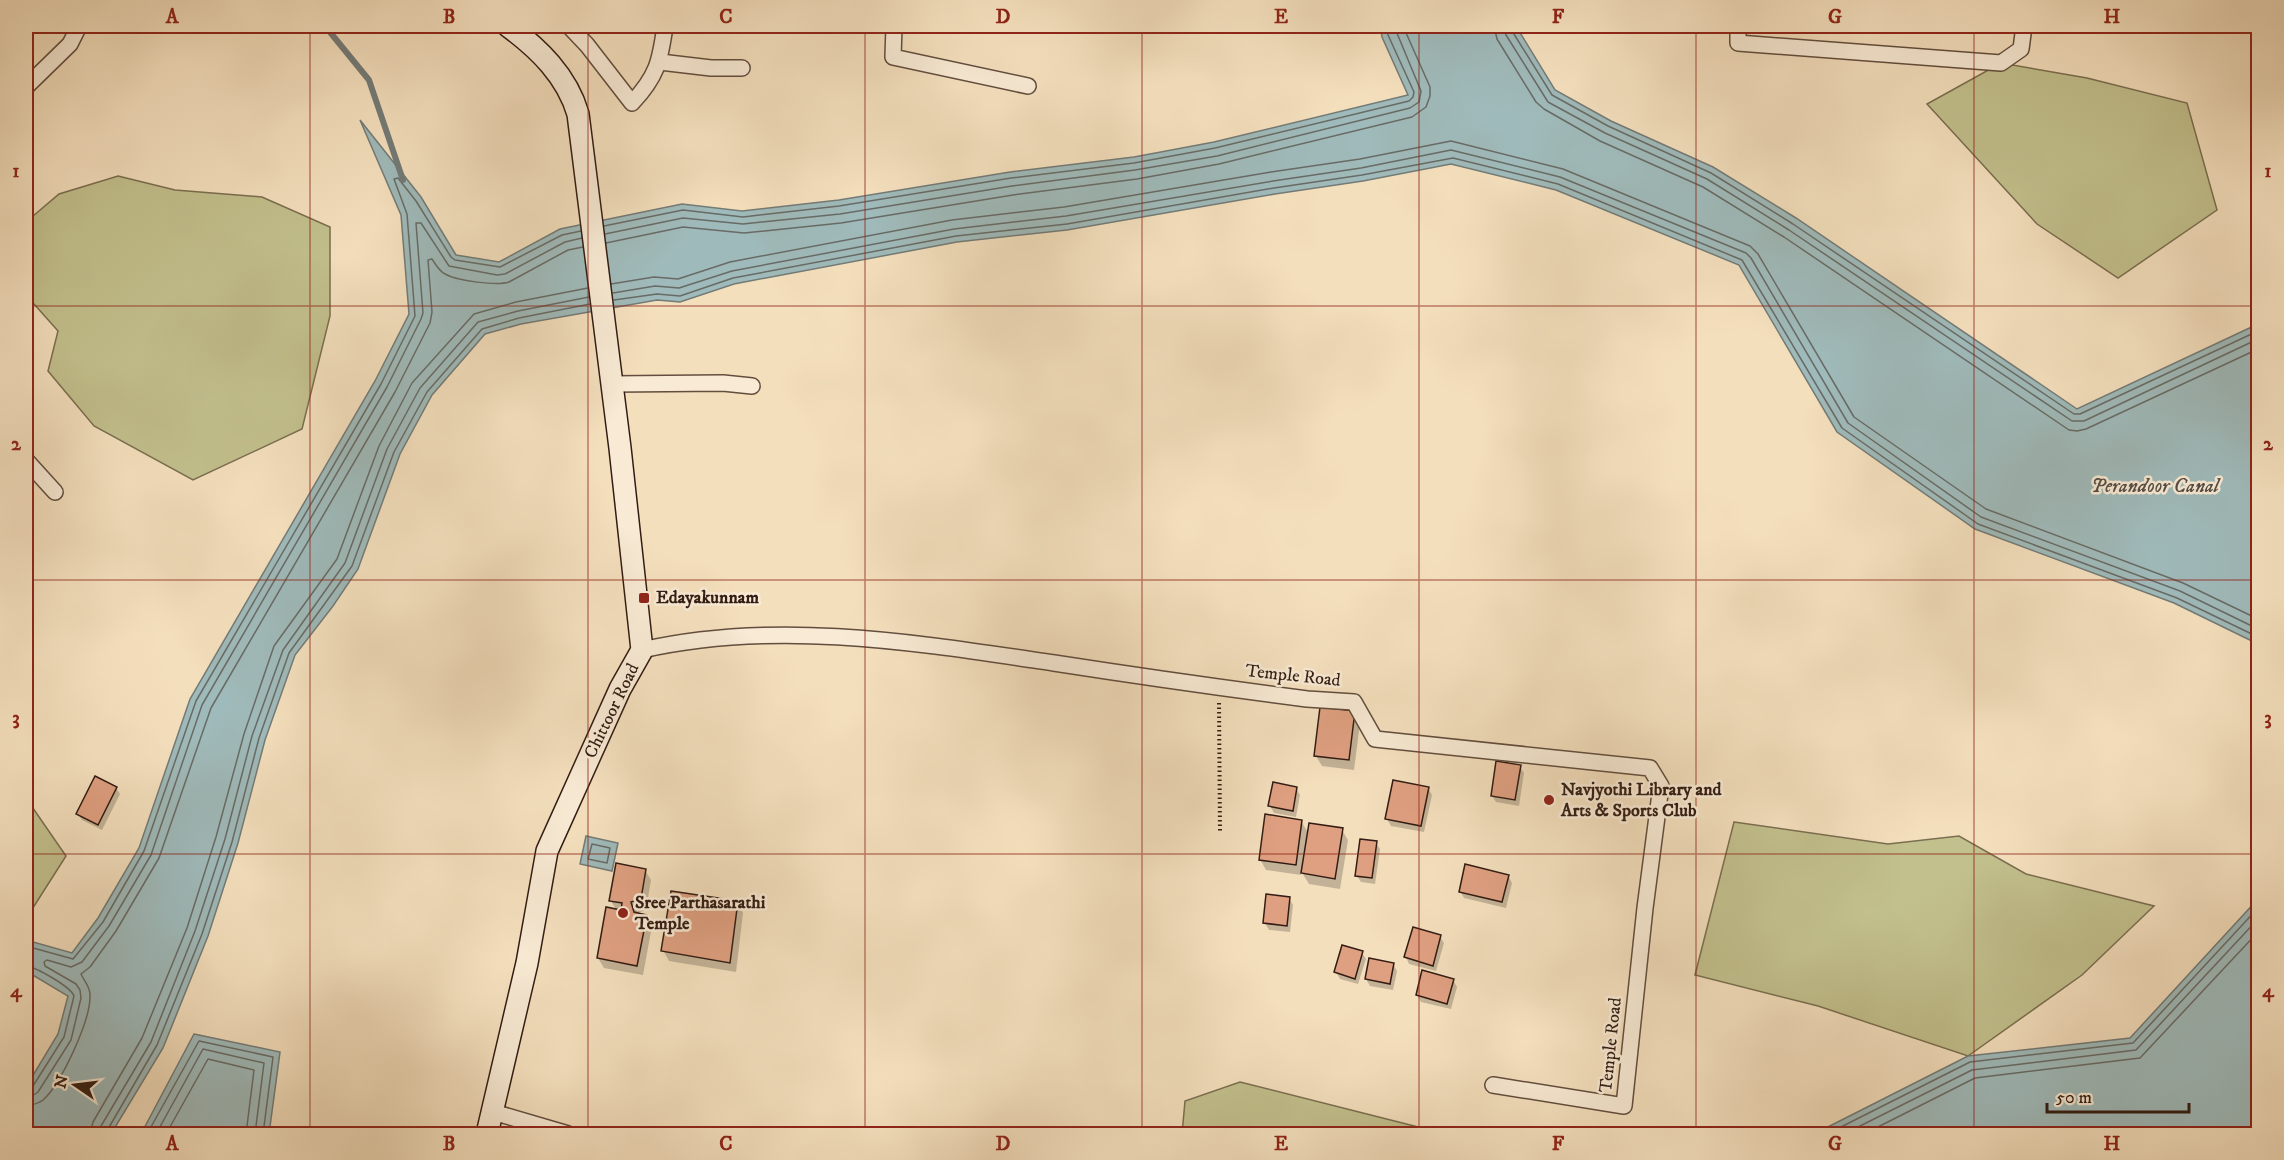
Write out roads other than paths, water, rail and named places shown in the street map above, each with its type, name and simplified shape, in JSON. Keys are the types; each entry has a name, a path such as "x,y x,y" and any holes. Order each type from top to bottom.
{"main road":[{"name":"Chittoor Road","path":"487,1134 527,963 547,851 620,689 642,650 578,114 573,97 544,56 508,26"}],"street":[{"path":"26,87 70,44 79,26"},
{"path":"569,26 587,45 632,103 647,87 660,62 665,26"},
{"path":"894,26 893,57 1028,86"},
{"path":"1738,26 1738,43 2001,63 2021,49 2024,26"},
{"path":"660,62 711,68 742,68"},
{"path":"612,384 723,383 752,386"},
{"path":"26,460 55,492"},
{"name":"Temple Road","path":"642,650 675,643 752,635 860,638 940,647 1306,699 1354,702 1375,739 1650,768 1661,786 1645,908 1624,1106 1493,1085"},
{"path":"493,1112 568,1134"}],"water":[{"name":"Perandoor Canal","path":"1380,26 1516,26 1555,90 1611,121 1713,167 1796,218 2077,409 2258,324 2258,644 2174,603 1975,529 1837,432 1739,265 1556,190 1451,164 1363,181 1067,230 957,242 734,284 680,302 657,300 521,324 485,334 432,395 400,454 358,569 295,655 265,740 238,843 208,936 163,1048 111,1134 26,1134 26,1087 58,1034 68,996 26,971 26,940 72,953 98,918 139,848 190,699 375,381 409,314 401,215 360,120 421,197 456,255 499,262 560,229 682,204 742,211 839,200 1010,172 1134,157 1214,142 1408,95 1382,37"},
{"path":"586,836 618,843 612,871 580,864"},
{"path":"2258,899 2258,1134 1814,1134 1968,1056 2130,1038"},
{"path":"194,1034 280,1052 269,1134 141,1134"}],"waterway":[{"path":"325,26 369,80 403,180"}],"place":[{"name":"Edayakunnam","path":"644,598"},
{"name":"Navjyothi Library and Arts & Sports Club","path":"1549,800"},
{"name":"Sree Parthasarathi Temple","path":"623,913"}]}
